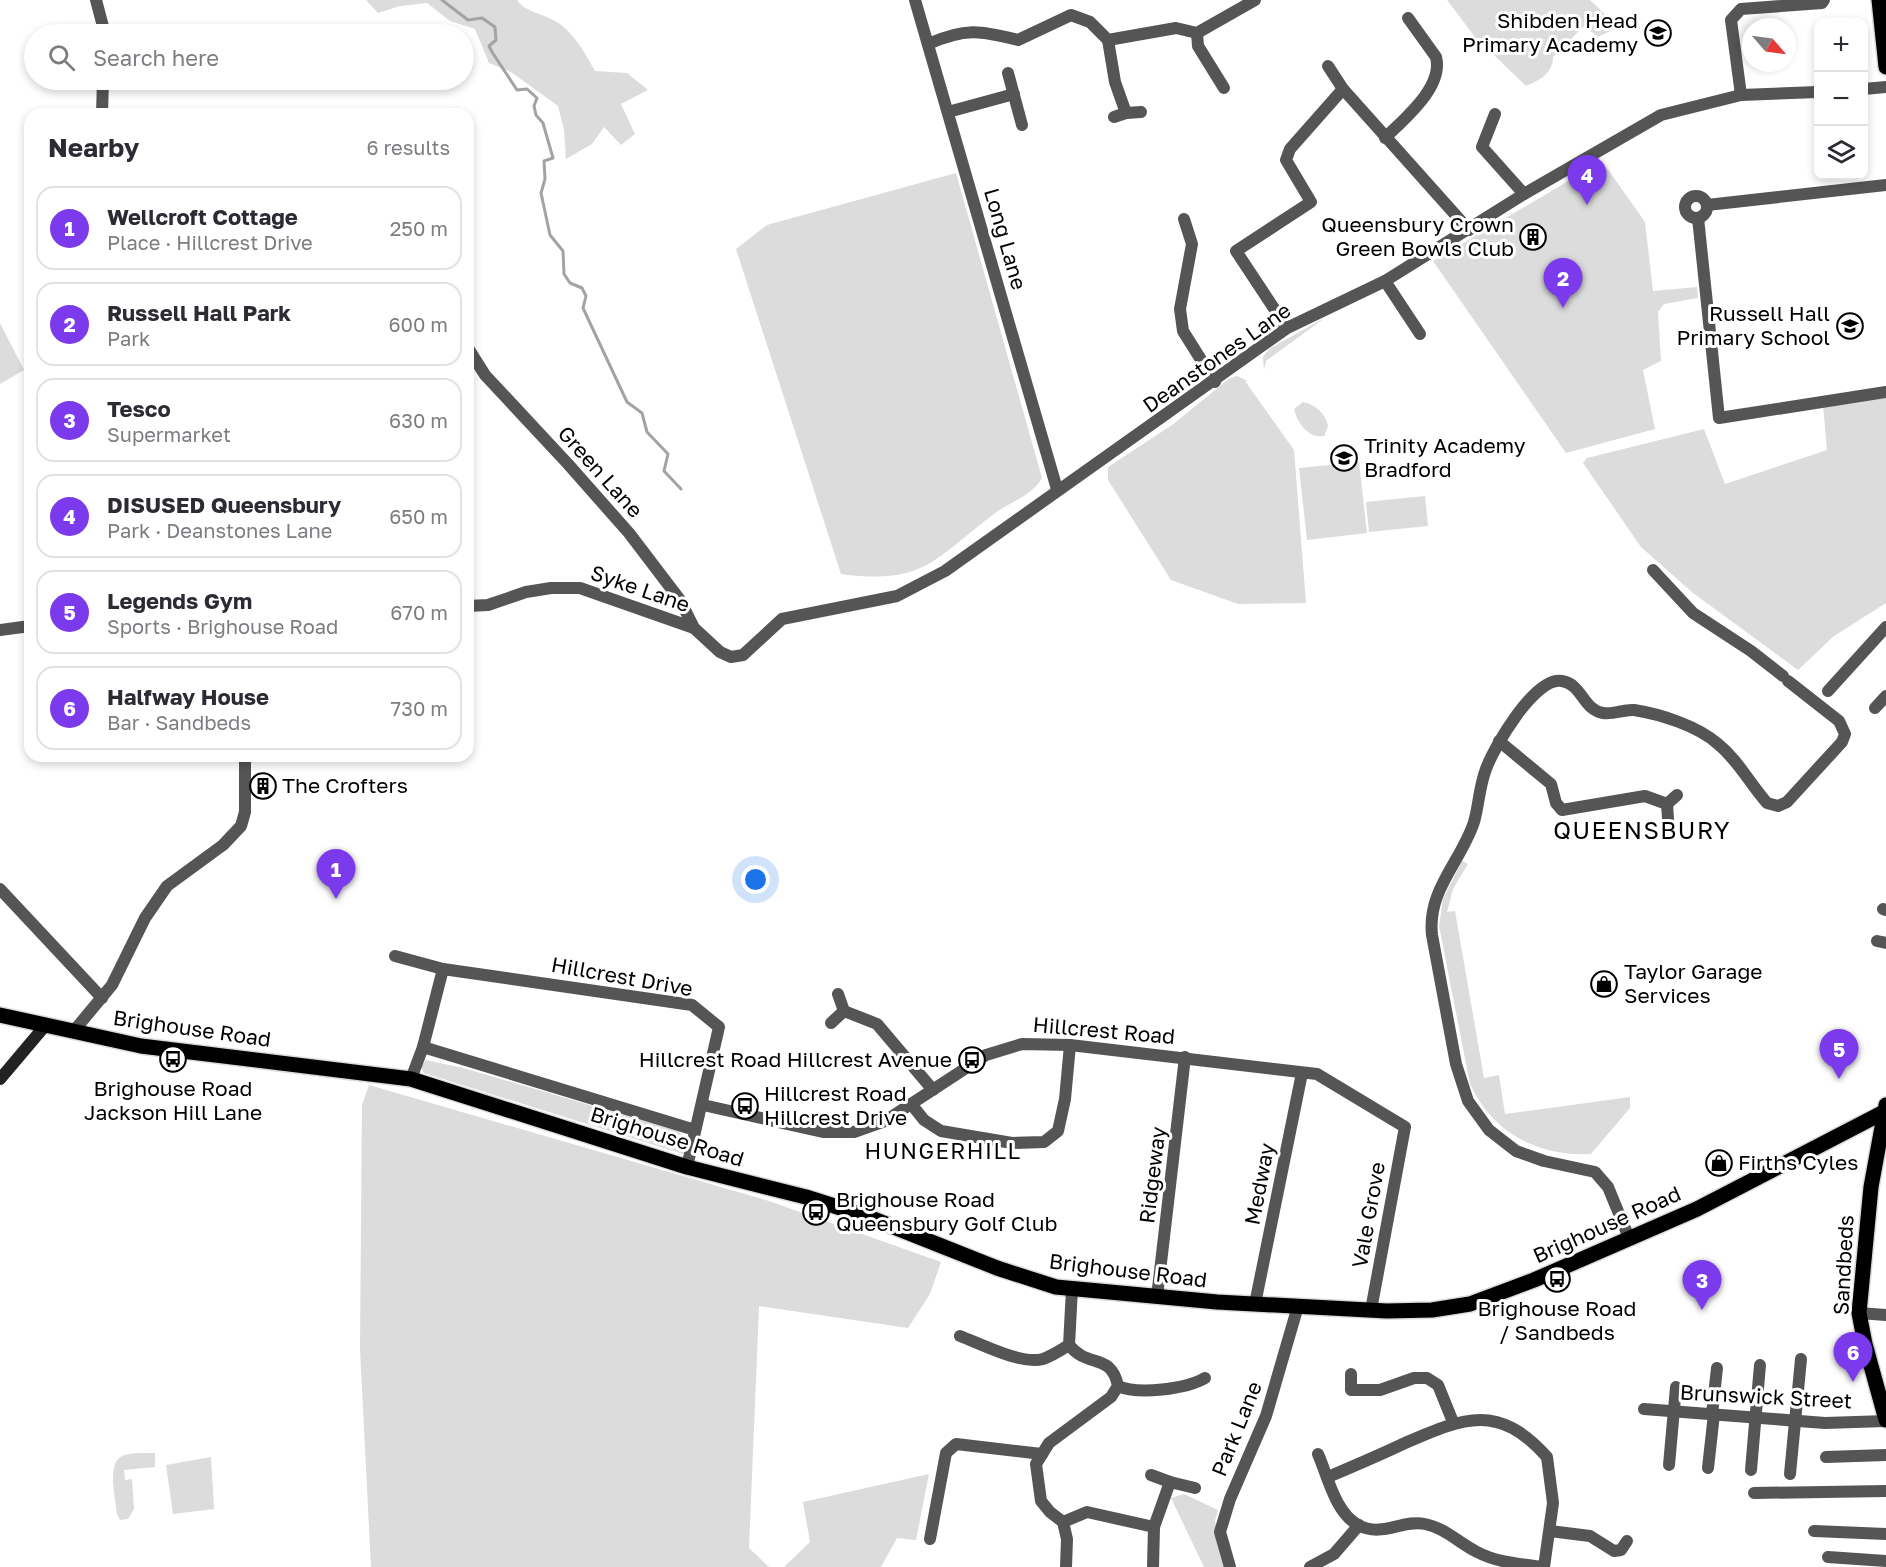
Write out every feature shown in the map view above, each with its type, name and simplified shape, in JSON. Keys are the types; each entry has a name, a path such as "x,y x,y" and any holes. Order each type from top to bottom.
{"main road":[{"path":"1879,0 1886,67"},
{"name":"Brighouse Road","path":"0,1015 44,1027 141,1046 411,1078 687,1167 806,1197 866,1216 997,1268 1056,1287 1157,1297 1371,1310 1432,1310 1470,1304 1534,1280 1697,1209 1886,1109"},
{"name":"Sandbeds","path":"1886,1109 1871,1187 1859,1313 1881,1385 1886,1421"}],"street":[{"path":"96,0 102,24"},
{"name":"Long Lane","path":"915,0 1057,489"},
{"path":"1108,40 1176,28 1197,33 1255,0"},
{"path":"1741,94 1731,20 1741,9 1822,3 1824,0"},
{"path":"928,44 956,32 991,33 1018,40 1071,15 1090,21 1108,40 1120,115 1141,112"},
{"path":"1385,138 1422,101 1436,70 1436,57 1408,18"},
{"path":"1197,33 1198,46 1224,88"},
{"path":"1328,66 1343,89 1385,138 1469,230"},
{"path":"1008,73 1022,125"},
{"path":"1868,89 1886,87"},
{"path":"1287,328 1236,251 1311,202 1286,160 1290,149 1343,89"},
{"path":"102,108 103,90"},
{"name":"Deanstones Lane","path":"694,628 720,652 731,657 742,655 782,619 897,596 935,576 1057,489 1215,382 1287,328 1385,281 1524,194 1661,115 1741,94 1814,92"},
{"path":"948,112 1014,94"},
{"path":"1495,114 1482,147 1524,194"},
{"path":"1707,205 1886,185"},
{"path":"1697,196 1704,198 1707,205 1705,214 1698,218 1688,214 1686,202 1697,196"},
{"path":"1698,218 1719,418 1886,392"},
{"path":"1184,219 1192,244 1180,309 1183,331 1215,382"},
{"path":"1385,281 1420,334"},
{"name":"Green Lane","path":"474,358 484,375 629,533 680,600 694,628"},
{"path":"1629,1238 1608,1187 1595,1172 1544,1161 1516,1150 1489,1130 1468,1101 1456,1064 1431,922 1437,894 1472,829 1481,784 1499,741 1538,691 1555,680 1565,681 1574,686 1587,705 1597,712 1613,713 1632,710 1654,715 1687,727 1717,742 1767,803 1778,806 1787,802 1842,742 1845,734 1839,721 1694,613 1653,570"},
{"name":"Syke Lane","path":"474,606 488,605 526,592 551,588 580,588 633,609 694,628"},
{"path":"0,630 24,627"},
{"path":"1828,691 1886,627"},
{"path":"1875,708 1886,696"},
{"path":"1499,741 1551,784 1556,803 1562,810 1645,796 1667,804"},
{"path":"72,1032 112,985 145,918 167,886 223,845 241,826 245,812 245,762"},
{"path":"1667,804 1677,795"},
{"path":"1667,804 1668,819"},
{"path":"0,889 102,998"},
{"name":"Hillcrest Drive","path":"394,956 443,969 693,1005 719,1027 687,1167"},
{"path":"411,1078 423,1047 443,969"},
{"path":"838,994 844,1011 877,1024 933,1090"},
{"path":"831,1023 844,1011"},
{"path":"0,1079 44,1027"},
{"name":"Hillcrest Road","path":"703,1105 823,1132 854,1132 885,1121 912,1106 933,1090 995,1053 1022,1044 1070,1045 1317,1074 1405,1126"},
{"path":"912,1106 924,1120 941,1131 1012,1143 1044,1142 1058,1131 1065,1099 1070,1045"},
{"path":"423,1047 695,1130"},
{"name":"Ridgeway","path":"1157,1297 1185,1057"},
{"name":"Medway","path":"1256,1304 1302,1072"},
{"name":"Vale Grove","path":"1371,1310 1405,1126"},
{"path":"1066,1567 1067,1539 1063,1522 1041,1501 1036,1464 1049,1443 1111,1397 1118,1386 1115,1372 1107,1365 1076,1354 1069,1345 1072,1289"},
{"name":"Park Lane","path":"1230,1567 1220,1532 1230,1499 1266,1416 1298,1306"},
{"path":"1859,1313 1886,1315"},
{"path":"960,1336 1032,1360 1043,1359 1069,1345"},
{"path":"1790,1474 1801,1359"},
{"path":"1751,1470 1760,1365"},
{"path":"1708,1468 1717,1368"},
{"path":"1351,1374 1351,1390 1380,1390 1398,1386 1414,1378 1427,1378 1438,1385 1453,1422"},
{"path":"1118,1386 1127,1390 1151,1390 1200,1384"},
{"path":"1669,1466 1676,1387"},
{"name":"Brunswick Street","path":"1644,1409 1825,1423 1886,1421"},
{"path":"1318,1454 1341,1509 1359,1525 1387,1530 1411,1523 1423,1523 1436,1527 1477,1552 1496,1560 1544,1567 1551,1531 1553,1503 1547,1457 1514,1429 1479,1419 1453,1422 1328,1477"},
{"path":"930,1539 946,1453 951,1447 956,1444 1042,1454"},
{"path":"1826,1457 1886,1455"},
{"path":"1151,1475 1195,1488"},
{"path":"1153,1567 1154,1527 1170,1482"},
{"path":"1754,1493 1886,1491"},
{"path":"1063,1522 1087,1512 1154,1527"},
{"path":"1311,1567 1334,1554 1359,1525"},
{"path":"1551,1531 1590,1536 1614,1551 1620,1550 1627,1541"},
{"path":"1814,1531 1886,1534"},
{"path":"1828,1557 1886,1561"}],"shaded area":[{"path":"366,0 517,0 529,10 553,20 566,29 595,71 627,73 648,90 621,104 635,134 621,145 604,127 592,144 566,159 564,130 558,106 511,72 489,63 474,24 459,24 450,21 427,3 400,6 378,13"},
{"path":"1447,0 1590,0 1618,27 1598,37 1584,26 1553,57 1548,72 1526,86 1475,37"},
{"path":"1602,161 1645,222 1653,291 1697,287 1698,298 1664,304 1658,312 1661,361 1643,370 1655,429 1566,453 1433,261"},
{"path":"956,173 1042,478 1032,490 994,514 926,565 910,572 891,576 841,574 736,249 767,225"},
{"path":"1326,317 1266,361 1264,370 1263,357 1269,349"},
{"path":"0,323 24,370 0,384"},
{"path":"1237,376 1248,381 1245,381 1294,450 1306,603 1238,604 1171,580 1108,480 1108,467 1172,425 1230,378"},
{"path":"1886,398 1886,603 1834,636 1798,670 1693,593 1641,547 1583,463 1587,458 1704,429 1725,484 1827,450 1823,405"},
{"path":"1303,402 1316,407 1325,417 1328,426 1324,436 1313,435 1304,429 1298,420 1294,409"},
{"path":"1359,462 1367,533 1307,540 1299,468"},
{"path":"1425,496 1428,526 1369,532 1366,502"},
{"path":"1462,861 1468,864 1453,889 1447,912 1455,911 1484,1078 1499,1075 1505,1114 1630,1097 1630,1108 1591,1154 1553,1151 1519,1139 1491,1116 1479,1101 1470,1084 1439,926 1443,899"},
{"path":"426,1060 467,1069 678,1131 688,1139 687,1150 683,1154 424,1073 421,1067"},
{"path":"369,1085 769,1201 941,1262 930,1294 908,1328 759,1306 749,1548 769,1567 371,1567 360,1349 362,1105"},
{"path":"155,1453 155,1467 124,1470 125,1480 132,1479 134,1509 128,1519 120,1520 117,1514 113,1482 114,1466 117,1460 130,1454"},
{"path":"211,1457 214,1509 173,1514 166,1465"},
{"path":"929,1474 916,1540 897,1538 881,1567 784,1567 810,1542 803,1502"},
{"path":"1184,1494 1218,1510 1215,1521 1226,1567 1204,1567 1171,1498"}],"waterway":[{"path":"442,0 468,20 482,18 495,27 496,40 489,46 492,52 517,90 527,89 537,98 534,106 536,115 543,123 553,158 544,161 545,179 541,193 550,235 563,251 564,274 570,283 582,288 586,296 583,308 627,402 642,413 647,432 668,454 664,471 681,489"}],"place":[{"name":"Shibden Head Primary Academy","path":"1658,33"},
{"name":"DISUSED Queensbury","path":"1587,205"},
{"name":"Queensbury Crown Green Bowls Club","path":"1533,237"},
{"name":"Russell Hall Park","path":"1563,308"},
{"name":"Russell Hall Primary School","path":"1850,326"},
{"name":"Trinity Academy Bradford","path":"1344,458"},
{"name":"The Crofters","path":"263,786"},
{"name":"Wellcroft Cottage","path":"336,899"},
{"name":"Taylor Garage Services","path":"1604,984"},
{"name":"Brighouse Road Jackson Hill Lane","path":"173,1059"},
{"name":"Hillcrest Road Hillcrest Avenue","path":"972,1060"},
{"name":"Legends Gym","path":"1839,1079"},
{"name":"Hillcrest Road Hillcrest Drive","path":"745,1106"},
{"name":"Firths Cyles","path":"1719,1163"},
{"name":"Brighouse Road Queensbury Golf Club","path":"816,1212"},
{"name":"Brighouse Road / Sandbeds","path":"1557,1279"},
{"name":"Tesco","path":"1702,1310"},
{"name":"Halfway House","path":"1853,1382"}],"district":[{"name":"QUEENSBURY","path":"1642,831"},
{"name":"HUNGERHILL","path":"943,1151"}]}
